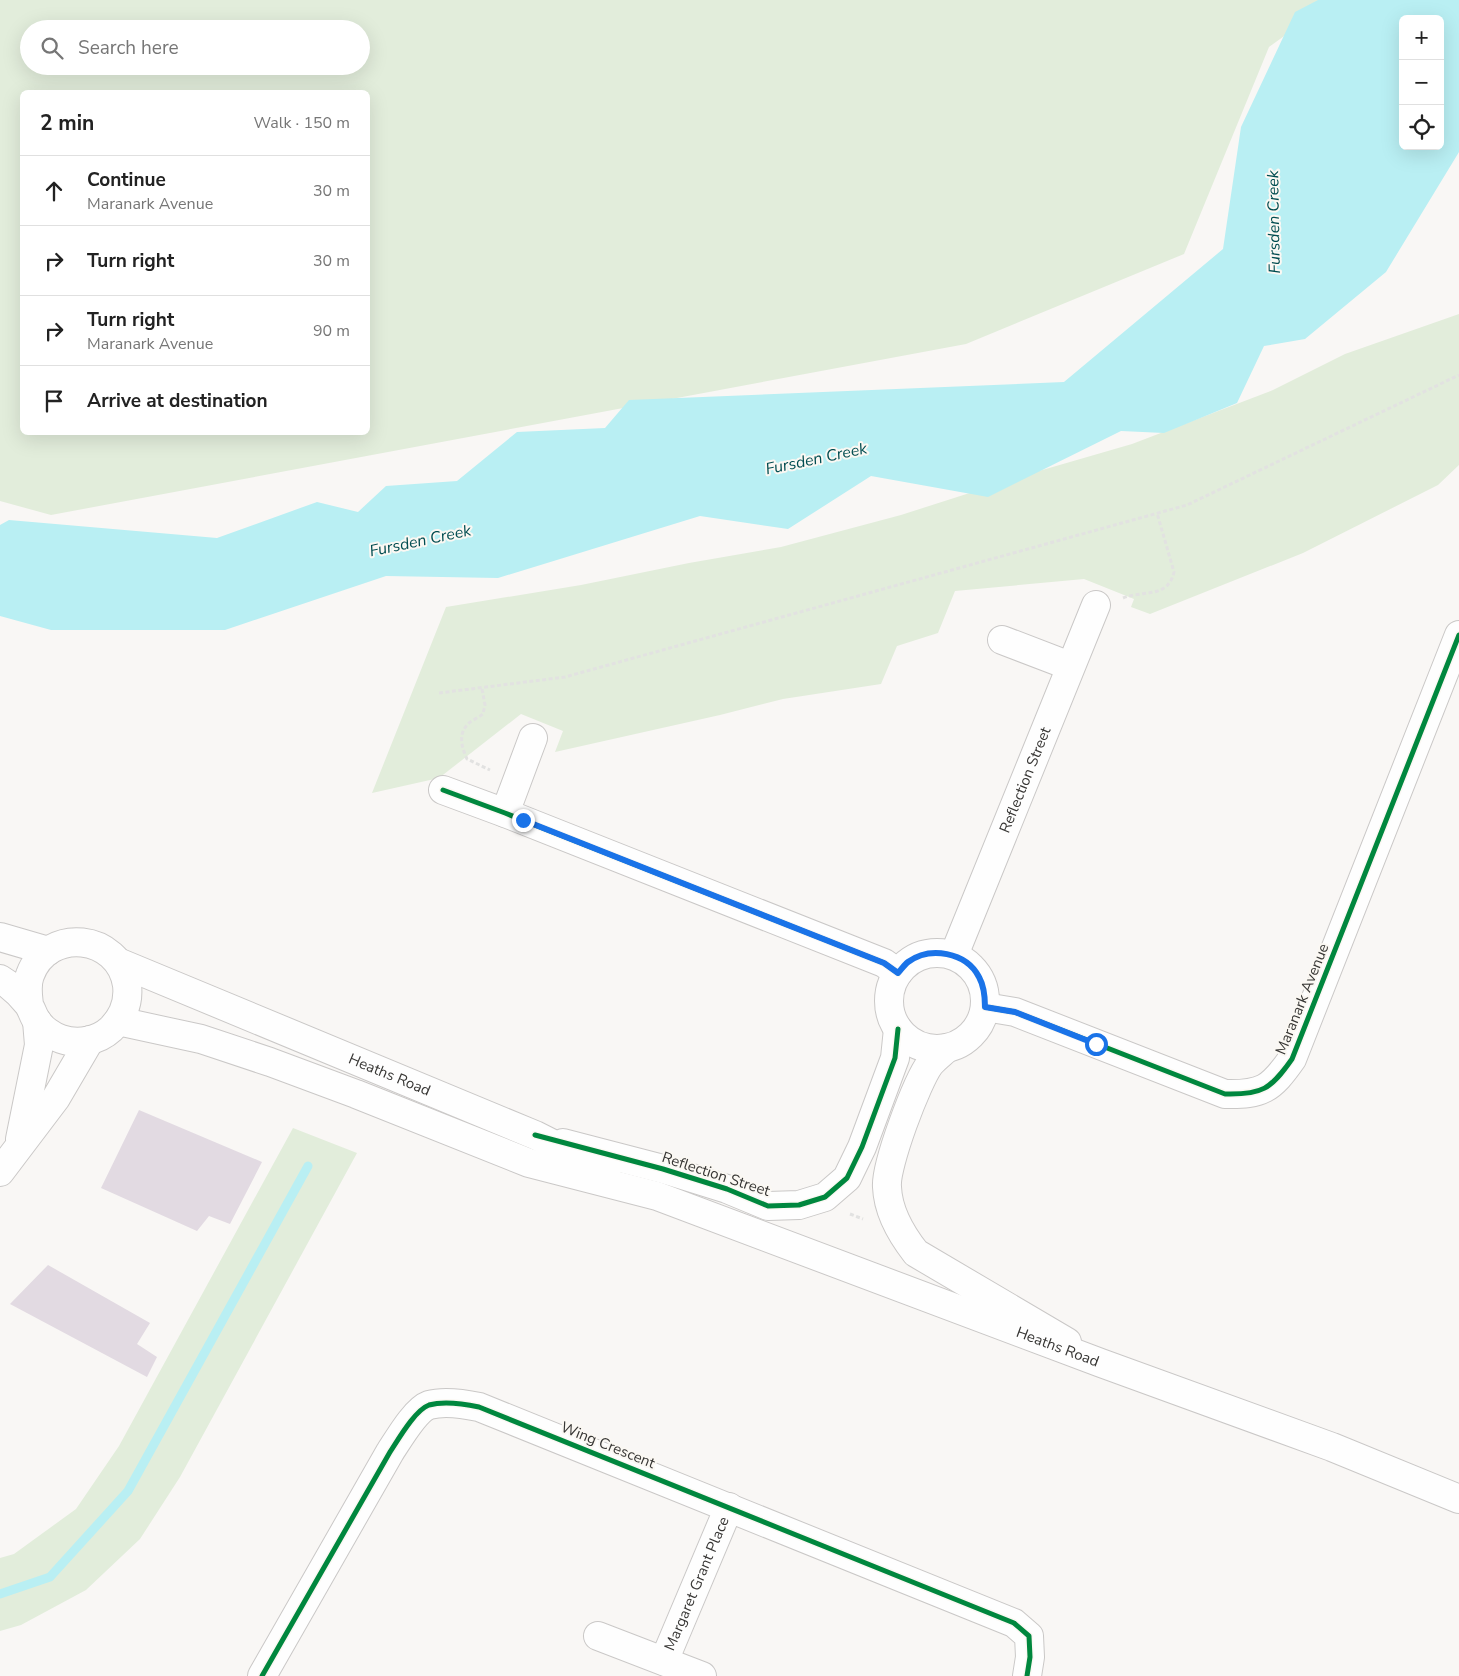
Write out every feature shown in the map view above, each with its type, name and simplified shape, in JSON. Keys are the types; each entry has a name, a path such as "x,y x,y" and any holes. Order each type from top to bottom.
{"street":[{"name":"Reflection Street","path":"954,955 1094,609"},
{"name":"Maranark Avenue","path":"985,1007 1015,1012 1225,1094 1244,1094 1261,1090 1279,1079 1292,1059 1459,635"},
{"path":"1002,640 1070,666"},
{"path":"505,813 533,738"},
{"path":"443,790 884,963 898,973"},
{"path":"0,937 48,951"},
{"path":"0,979 33,1013 47,1032 61,1039 76,1042 90,1040 106,1033 118,1021 126,1007 128,992 125,976 118,962 106,950 92,944 77,942 62,944 48,951 37,962 30,975 27,990 33,1013 39,1045 19,1146"},
{"path":"947,1048 920,1046 908,1039 898,1029 892,1016 889,1001 891,987 898,973 908,962 922,955 938,952 954,955 968,964 979,976 984,990 985,1007 981,1021 973,1034 947,1048 930,1063 919,1082 892,1156 886,1186 893,1216 904,1238 916,1253 1101,1363"},
{"name":"Heaths Road","path":"118,962 535,1135 657,1196 1332,1448 1459,1499"},
{"name":"Heaths Road","path":"118,1021 201,1039 356,1094 529,1163 657,1196"},
{"name":"Reflection Street","path":"535,1135 663,1168 727,1189 768,1206 799,1205 825,1198 846,1178 862,1147 895,1058 898,1029"},
{"path":"0,1172 56,1098 90,1040"},
{"name":"Wing Crescent","path":"262,1676 390,1452 411,1420 428,1405 457,1403 479,1407 1014,1623 1029,1636 1030,1657 1027,1676"},
{"name":"Margaret Grant Place","path":"664,1661 728,1507"},
{"name":"Margaret Grant Place","path":"598,1636 702,1676"}],"path":[{"path":"439,694 565,677 1187,505 1459,375"},
{"path":"1094,609 1112,621 1120,601 1124,597 1163,590 1168,586 1174,572 1157,513"},
{"path":"482,689 485,706 483,714 468,724 462,732 461,742 467,759 494,772"},
{"path":"845,1212 867,1220"}],"green space":[{"path":"0,0 1334,0 1269,47 1184,254 966,344 51,515 0,501"},
{"path":"1459,314 1459,465 1438,485 1303,553 1150,614 1131,607 1134,599 1084,579 955,591 938,633 897,646 881,684 783,699 555,752 563,731 521,714 439,778 372,793 446,607 581,585 781,547 901,515 1032,473 1132,444 1273,390 1345,354"},
{"path":"293,1128 357,1153 180,1477 140,1539 86,1590 21,1625 0,1631 0,1558 14,1554 76,1509 119,1446"}],"water":[{"name":"Fursden Creek","path":"1318,0 1459,0 1459,152 1386,272 1305,339 1264,346 1237,403 1164,433 1121,431 988,497 871,476 788,529 700,516 498,578 386,576 225,630 51,630 0,616 0,525 9,520 217,538 317,502 358,512 386,486 457,481 517,432 605,428 629,400 1064,382 1223,249 1241,127 1295,12"}],"building":[{"path":"139,1110 262,1162 230,1224 209,1216 197,1231 101,1188"},
{"path":"48,1265 150,1323 137,1344 157,1357 147,1377 10,1304"}],"waterway":[{"path":"0,1594 50,1577 128,1491 308,1166"}],"cycle path":[{"path":"985,1007 1015,1012 1225,1094 1248,1093 1271,1084 1292,1059 1459,635"},
{"path":"443,790 884,963 898,973"},
{"path":"535,1135 663,1169 727,1189 768,1206 799,1205 825,1197 847,1178 862,1147 895,1058 898,1029"},
{"path":"262,1676 402,1433 424,1408 429,1405 447,1403 479,1407 1014,1623 1029,1636 1030,1657 1027,1676"}],"route":[{"path":"523,820 884,963 898,973 908,962 922,955 938,952 954,955 968,964 979,976 984,990 985,1007 1015,1012 1096,1044"}]}
